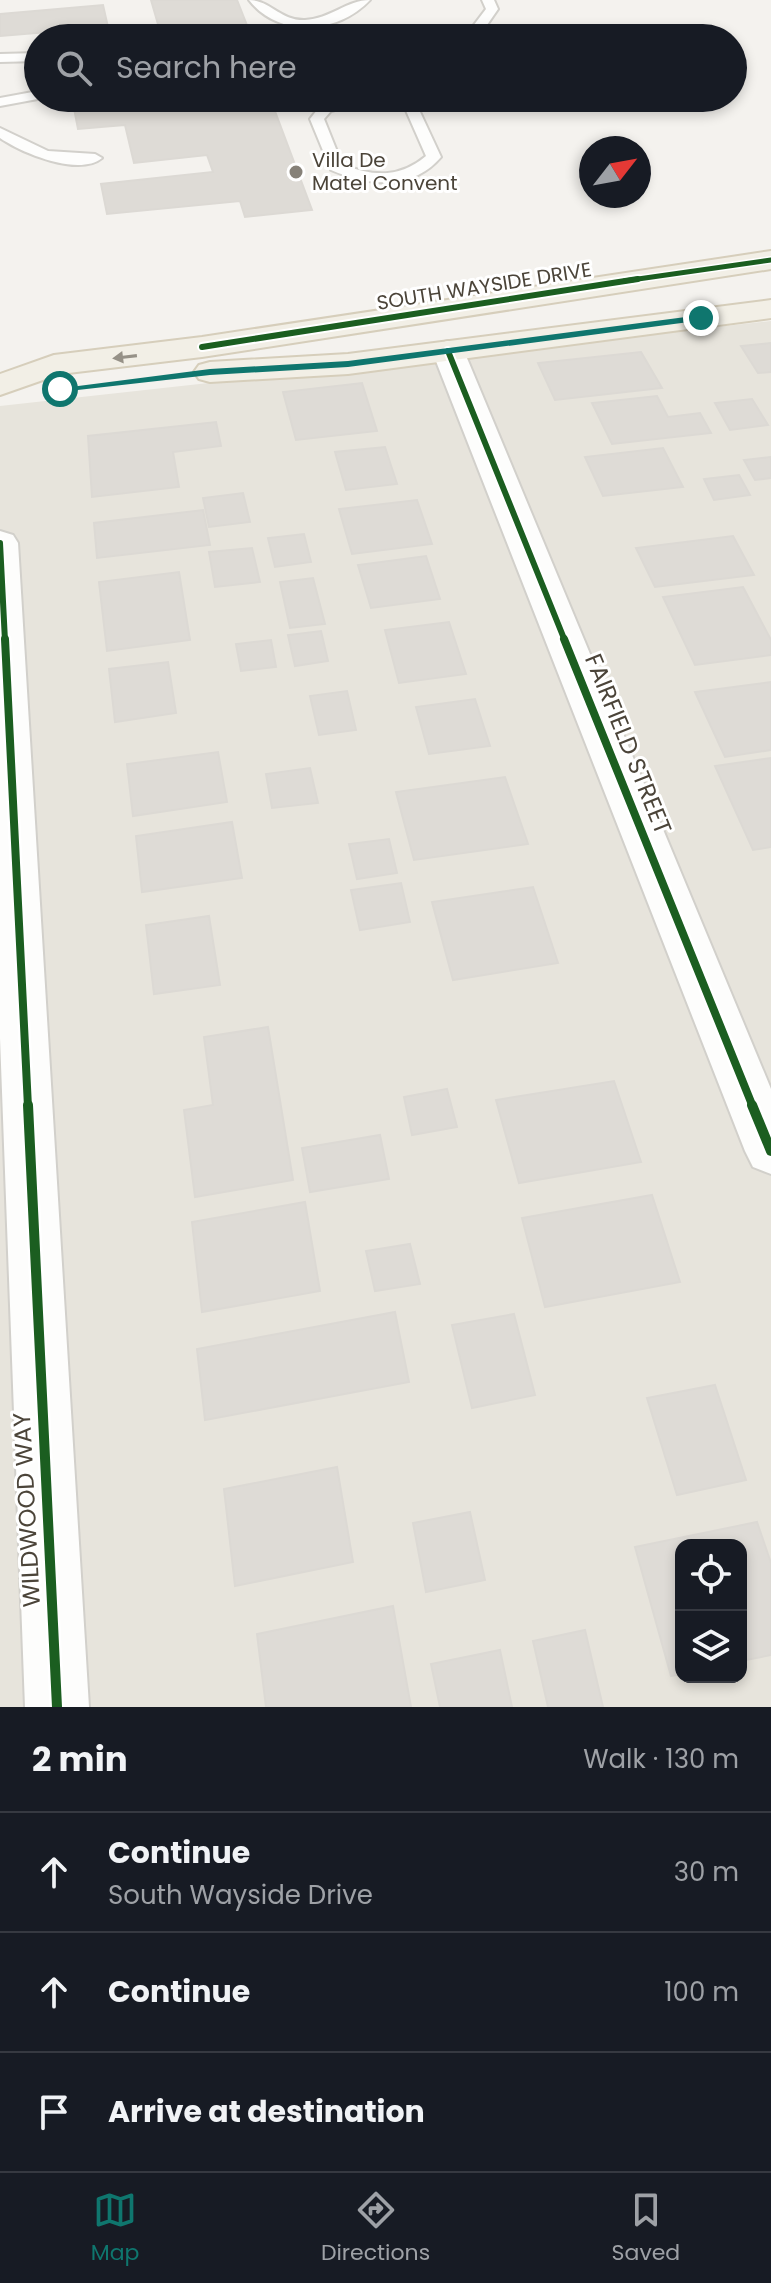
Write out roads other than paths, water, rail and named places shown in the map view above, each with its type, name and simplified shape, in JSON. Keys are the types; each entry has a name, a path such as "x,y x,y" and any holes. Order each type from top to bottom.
{"main road":[{"path":"206,360 324,310 771,236"},
{"name":"SOUTH WAYSIDE DRIVE","path":"0,387 60,389 614,282 771,260"},
{"name":"SOUTH WAYSIDE DRIVE","path":"206,360 476,328 771,285"},
{"path":"206,360 348,364 771,309"}],"street":[{"name":"FAIRFIELD STREET","path":"448,351 771,1151"},
{"name":"WILDWOOD WAY","path":"0,543 57,1707"}],"lane":[{"path":"255,0 265,13 279,22 296,24"},
{"path":"309,24 340,16 364,0"},
{"path":"481,24 492,9 488,0"},
{"path":"0,58 24,57"},
{"path":"0,102 24,98"},
{"path":"323,112 317,119 336,167 368,178 385,180 410,176 423,169 434,157 417,112"},
{"path":"0,132 27,149 60,160 95,158"}],"place":[{"name":"Villa De Matel Convent","path":"296,172"}]}
